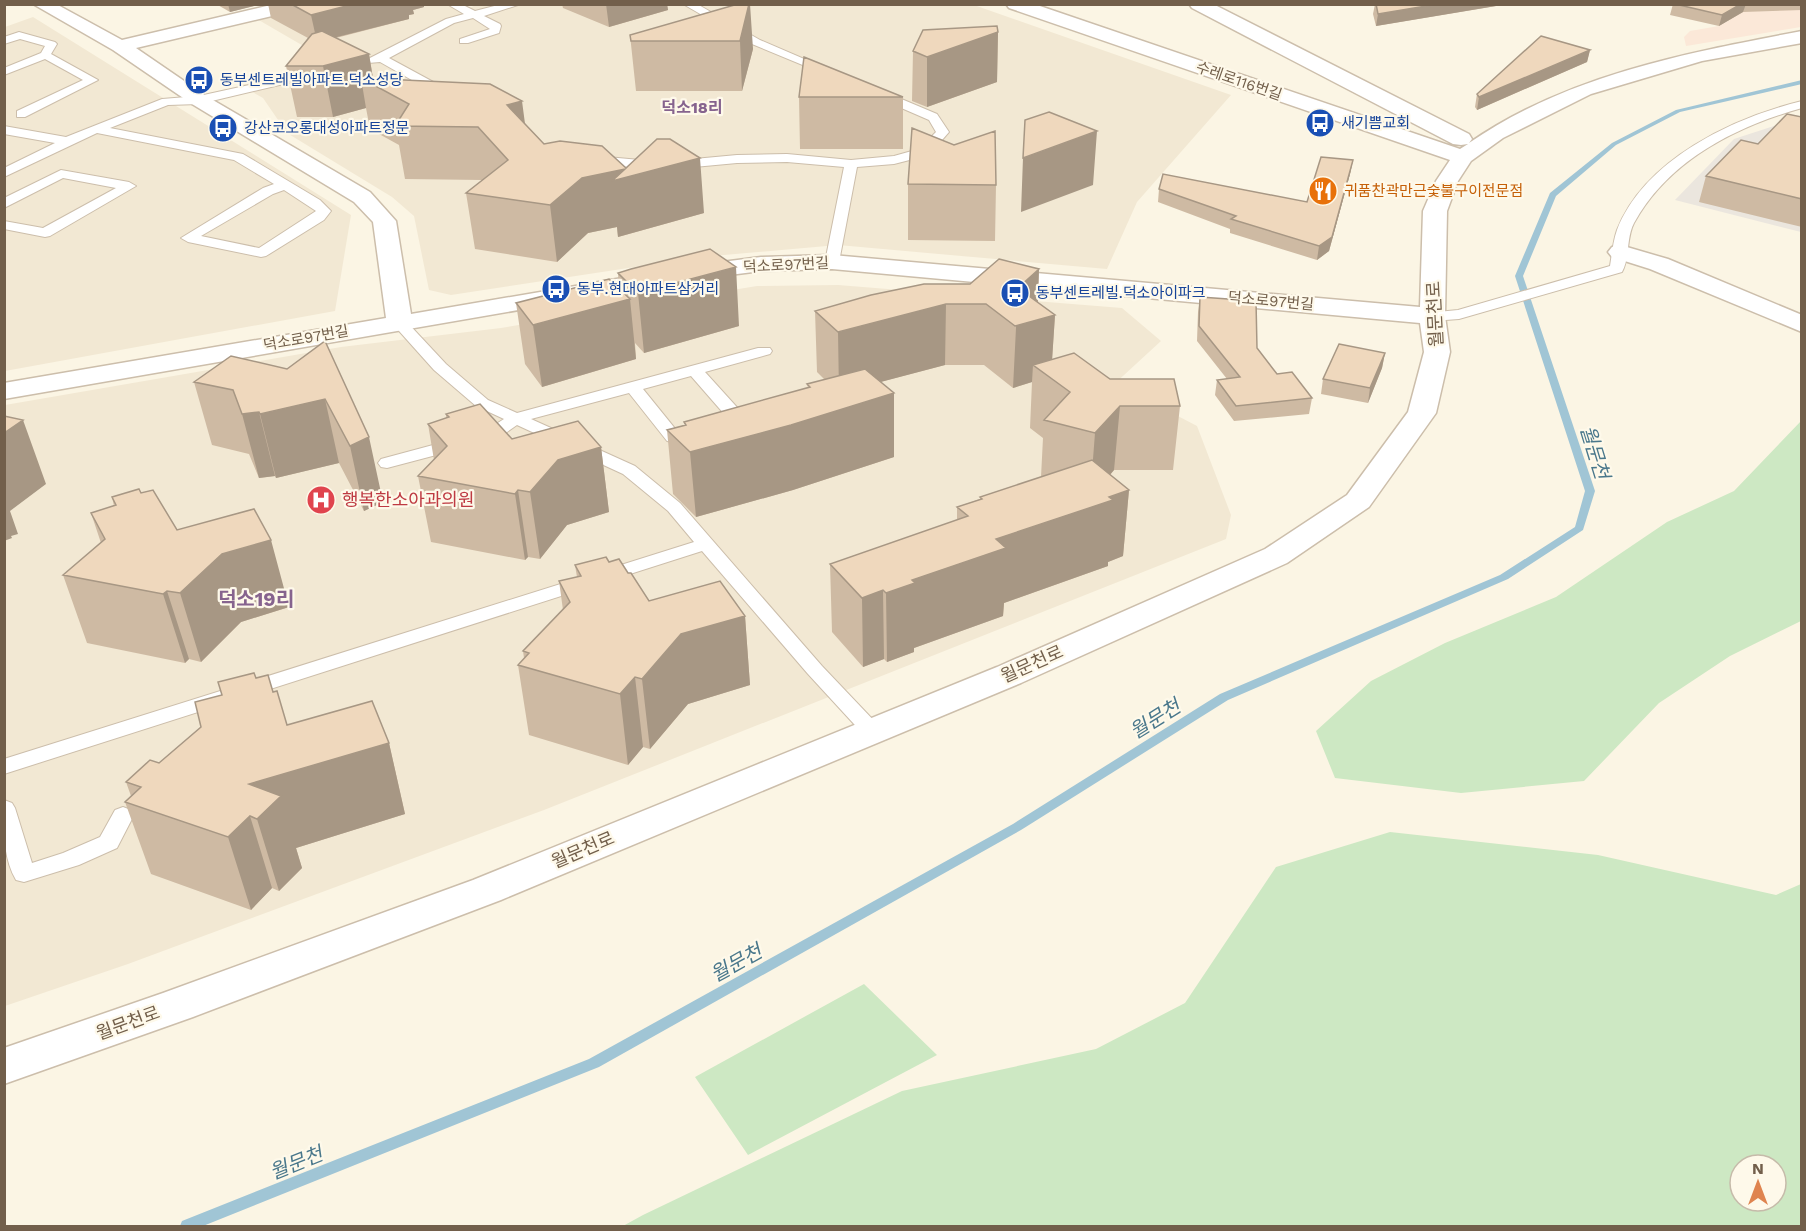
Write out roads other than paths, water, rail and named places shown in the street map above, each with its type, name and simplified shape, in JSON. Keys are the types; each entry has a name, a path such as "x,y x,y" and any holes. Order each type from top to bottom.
{"street":[{"path":"42,4 120,46 200,100 362,197 384,221 399,322"},
{"path":"120,46 300,4"},
{"name":"수레로116번길","path":"1015,4 1470,152"},
{"path":"1198,4 1470,152"},
{"name":"월문천로","path":"4,1066 189,1001 487,890 1009,675 1276,556 1358,501 1422,413 1446,315 1435,210 1447,181 1470,152 1536,112 1594,87 1699,56 1802,38"},
{"path":"1618,261 1659,264 1802,324"},
{"name":"덕소로97번길","path":"4,392 399,322 698,272 761,264 832,262 1446,315"}],"lane":[{"path":"452,4 496,26 495,31 464,41"},
{"path":"359,64 381,58 440,26 516,4"},
{"path":"688,4 756,42 834,74"},
{"path":"4,41 19,35 51,44 45,55 4,72"},
{"path":"4,122 92,80 45,55"},
{"path":"381,58 454,99"},
{"path":"4,173 67,141 166,102 200,100 326,71"},
{"path":"586,159 662,166 737,159 787,158 851,164 894,160 924,152 943,132 933,117 863,87"},
{"path":"1446,315 1618,261 1627,224 1644,199 1669,172 1720,134 1755,118 1802,104"},
{"path":"4,111 21,114"},
{"path":"95,129 238,157 285,185 324,211 319,217 261,253 188,238 268,191 285,185"},
{"path":"4,130 67,141"},
{"path":"832,262 851,164"},
{"path":"4,204 61,174 129,186 45,233 4,225"},
{"path":"399,322 440,367 482,403 629,470 674,507 815,670 872,732"},
{"path":"387,463 491,435 517,418 764,351"},
{"path":"633,387 673,437 744,417 694,370"},
{"path":"4,767 705,544"},
{"path":"4,808 24,874 71,859 109,842 123,815"}],"waterway":[{"name":"월문천","path":"187,1226 594,1063 1017,827 1224,697 1504,577 1580,528 1590,491 1519,276 1553,195 1614,144 1678,111 1802,82"}],"place":[{"name":"동부센트레빌아파트.덕소성당","path":"199,80"},
{"name":"새기쁨교회","path":"1320,123"},
{"name":"강산코오롱대성아파트정문","path":"223,128"},
{"name":"귀품찬곽만근숯불구이전문점","path":"1323,191"},
{"name":"동부.현대아파트삼거리","path":"556,289"},
{"name":"동부센트레빌.덕소아이파크","path":"1015,293"},
{"name":"행복한소아과의원","path":"321,500"}],"district":[{"name":"덕소18리","path":"692,107"},
{"name":"덕소19리","path":"256,599"}]}
